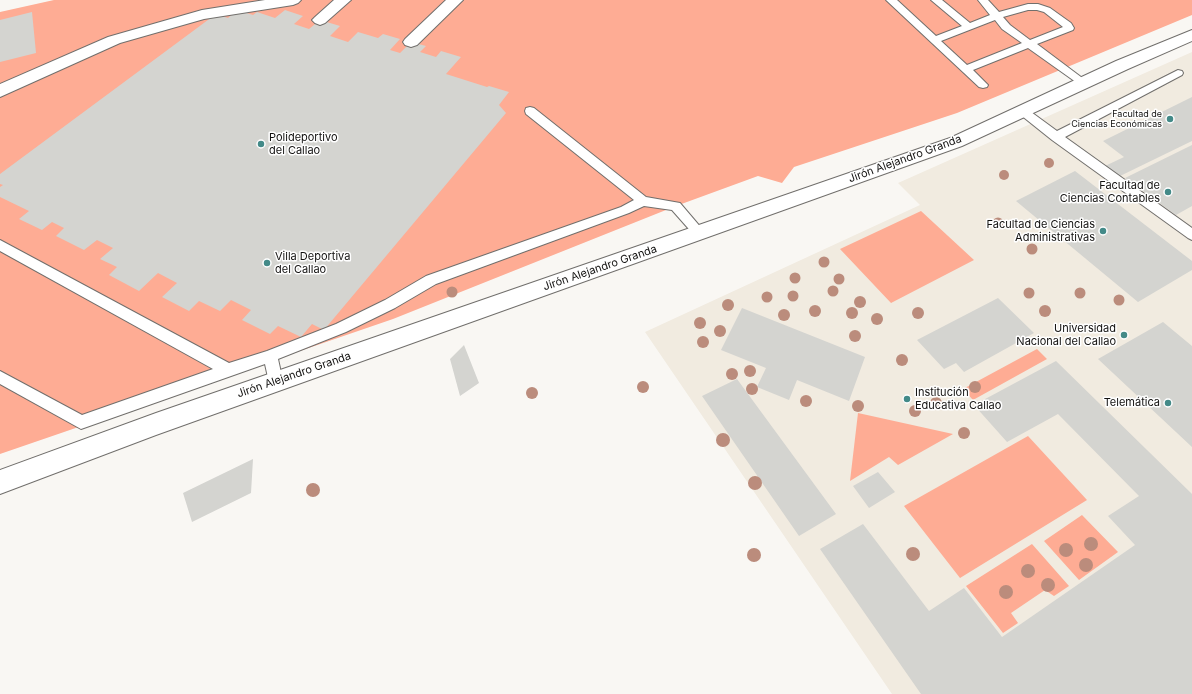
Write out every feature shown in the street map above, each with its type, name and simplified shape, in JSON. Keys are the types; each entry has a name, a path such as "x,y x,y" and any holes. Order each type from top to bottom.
{"street":[{"path":"0,90 114,40 202,15 293,0"},
{"path":"320,20 343,0"},
{"path":"412,42 456,0"},
{"name":"Jirón Alejandro Granda","path":"0,482 156,424 956,142 1192,35"}],"lane":[{"path":"891,0 983,85"},
{"path":"936,0 969,27"},
{"path":"983,0 1006,27 1084,83"},
{"path":"934,40 996,16 1028,7 1038,7 1047,10 1069,28 966,69"},
{"path":"1056,137 1178,73"},
{"path":"530,111 643,202"},
{"path":"1023,112 1190,232"},
{"path":"0,377 81,422 270,356 341,328 390,304 431,280 643,202 676,206 699,233"},
{"path":"0,245 228,370"},
{"path":"270,356 276,382"}],"shaded area":[{"name":"Villa Deportiva del Callao","path":"54,0 1192,0 1192,15 957,113 794,167 782,183 758,176 676,206 393,319 0,454 0,12"},
{"name":"Institución Educativa Callao","path":"1192,52 1192,694 892,694 645,332 920,205 898,183"},
{"path":"921,211 974,260 891,303 840,249"},
{"path":"1037,349 1047,359 973,400 963,389"},
{"path":"858,413 953,434 898,465 889,457 850,481"},
{"path":"1028,436 1087,500 960,578 904,506"},
{"path":"1082,515 1118,552 1079,580 1044,541"},
{"path":"1032,544 1069,586 1054,596 1045,590 1011,613 1018,623 1003,633 966,586"}],"building":[{"name":"Polideportivo del Callao","path":"237,10 253,15 257,12 275,18 285,10 303,16 294,24 309,29 320,20 340,26 330,36 348,42 358,32 378,38 383,34 400,39 390,50 400,53 411,42 426,46 420,52 436,57 441,51 461,57 446,74 487,87 489,86 509,92 499,105 506,113 324,330 312,324 301,337 278,326 270,334 242,320 251,310 231,300 220,311 199,301 189,311 162,297 177,283 158,273 139,291 109,275 117,267 100,259 113,248 97,240 84,250 56,236 64,228 52,222 42,230 19,219 29,211 0,197 0,187 3,185 0,184 0,174 216,14 228,18"},
{"path":"32,12 36,53 0,62 0,20"},
{"name":"Facultad de Ciencias Económicas","path":"1192,97 1192,141 1118,177 1105,166 1124,157 1103,141"},
{"name":"Facultad de Ciencias Contables","path":"1192,145 1192,206 1176,215 1125,178"},
{"name":"Facultad de Ciencias Administrativas","path":"1075,171 1192,261 1192,270 1138,302 1016,201"},
{"path":"998,298 1034,333 964,372 956,363 944,369 917,340"},
{"path":"742,308 865,357 849,401 797,380 789,400 757,387 766,368 721,350"},
{"name":"Telemática","path":"1163,322 1192,346 1192,447 1098,359"},
{"path":"464,345 479,383 460,396 450,359"},
{"path":"1056,361 1192,494 1192,694 921,694 820,549 863,524 929,611 964,588 1002,637 1135,545 1108,516 1139,496 1058,414 1007,442 974,405"},
{"path":"737,379 836,514 799,536 702,396"},
{"path":"253,459 251,493 192,522 183,493"},
{"path":"878,472 895,492 869,508 853,486"}],"place":[{"name":"Facultad de Ciencias Económicas","path":"1170,119"},
{"name":"Polideportivo del Callao","path":"261,144"},
{"name":"Facultad de Ciencias Contables","path":"1168,192"},
{"name":"Facultad de Ciencias Administrativas","path":"1103,231"},
{"name":"Villa Deportiva del Callao","path":"267,263"},
{"name":"Universidad Nacional del Callao","path":"1124,335"},
{"name":"Institución Educativa Callao","path":"907,399"},
{"name":"Telemática","path":"1168,403"}]}
